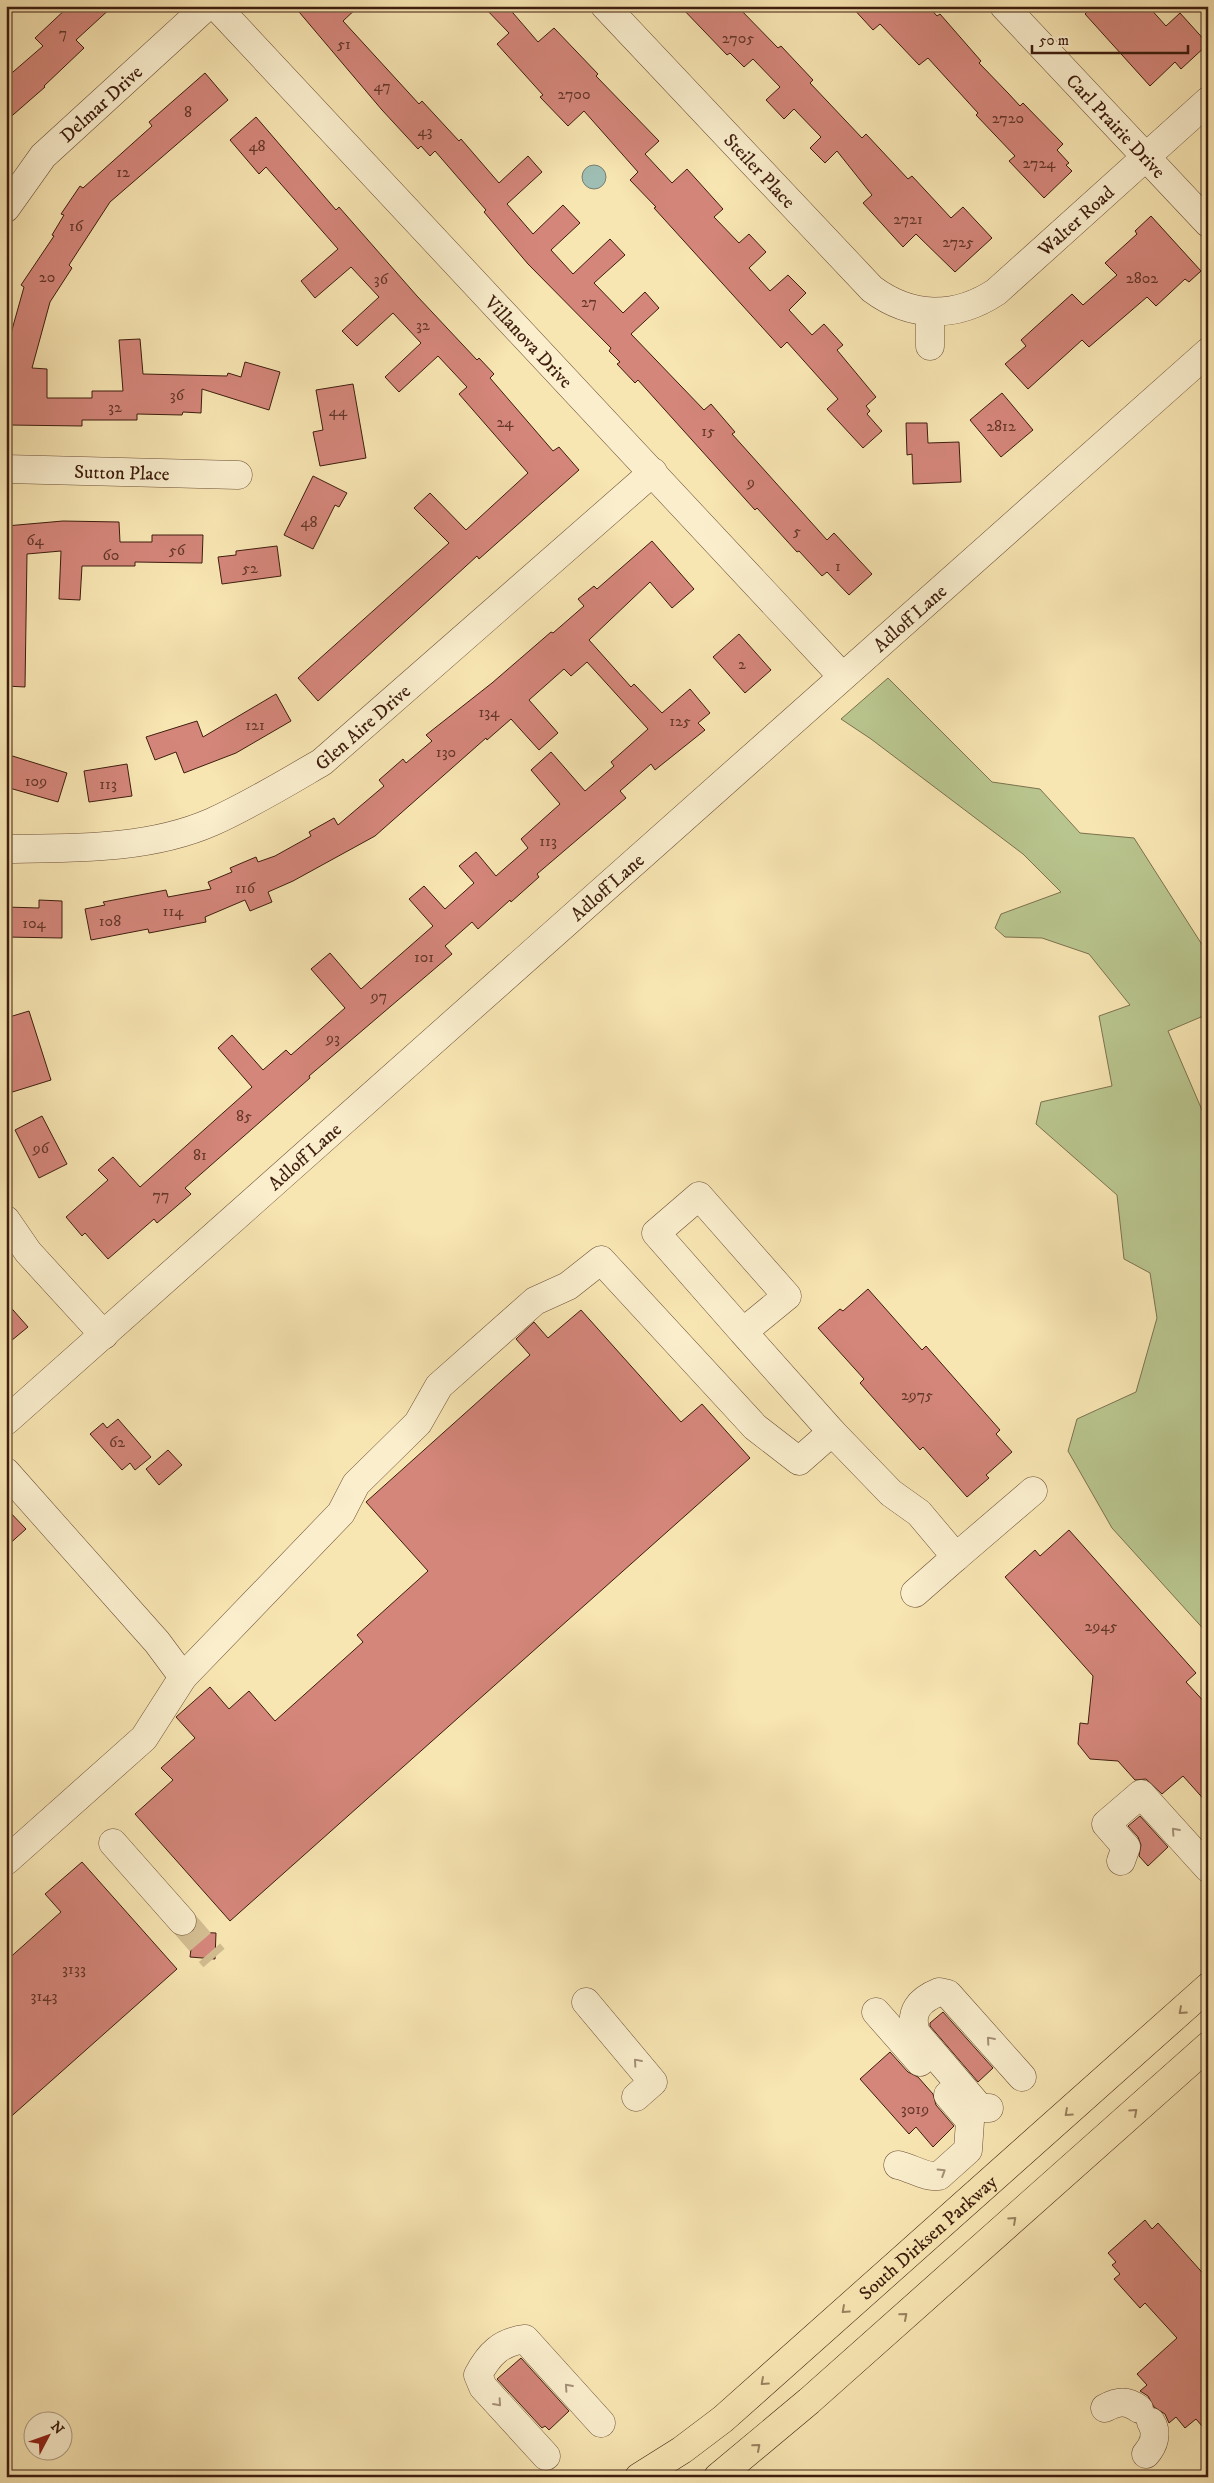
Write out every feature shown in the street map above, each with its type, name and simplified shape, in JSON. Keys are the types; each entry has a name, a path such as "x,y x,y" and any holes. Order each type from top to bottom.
{"main road":[{"name":"South Dirksen Parkway","path":"639,2477 682,2450 723,2419 1208,1988"},
{"path":"718,2477 809,2401 1208,2046"}],"street":[{"name":"Delmar Drive","path":"6,208 43,156 207,6"},
{"name":"Villanova Drive","path":"216,6 842,676"},
{"name":"Steiler Place","path":"605,6 872,289 901,307 930,312"},
{"name":"Carl Prairie Drive","path":"1004,6 1208,223"},
{"name":"Walter Road","path":"930,312 968,307 996,292 1208,101"},
{"path":"930,312 930,346"},
{"name":"Adloff Lane","path":"6,1421 1208,352"},
{"name":"Sutton Place","path":"6,469 238,475"},
{"name":"Glen Aire Drive","path":"6,848 87,848 155,839 211,822 267,794 322,762 653,472"},
{"path":"742,1332 787,1296 699,1196 656,1233 742,1332 832,1432 891,1493 919,1513 956,1557"},
{"path":"6,1220 28,1252 104,1335"},
{"path":"6,1860 144,1738 183,1677 342,1513 356,1484 418,1423 439,1386 535,1301 568,1286 601,1260 755,1428 799,1461 832,1432"},
{"path":"6,1472 157,1642 183,1677"},
{"path":"915,1593 1033,1491"},
{"path":"1121,1861 1126,1847 1106,1824 1141,1794 1208,1868"},
{"path":"113,1843 182,1921"},
{"path":"988,2108 980,2108 916,2033 912,2023 913,2014 918,2005 939,1992 948,1994 1022,2076"},
{"path":"586,2002 653,2082 636,2097"},
{"path":"876,2012 970,2122 968,2150 939,2176 924,2175 917,2170 898,2165"},
{"path":"546,2456 483,2387 478,2375 485,2361 497,2348 510,2341 526,2340 601,2423"},
{"path":"1105,2408 1121,2402 1128,2402 1145,2416 1155,2434 1151,2449 1146,2454"}],"green space":[{"path":"888,678 992,782 1040,789 1080,833 1134,838 1208,954 1208,1014 1168,1031 1208,1124 1208,1634 1112,1528 1068,1451 1077,1419 1136,1392 1157,1318 1150,1273 1124,1259 1117,1195 1036,1124 1041,1102 1112,1086 1099,1016 1130,1005 1089,954 1042,938 1005,937 995,928 1001,914 1061,892 1023,854 871,739 841,719"}],"water":[{"path":"594,165 602,169 606,177 602,185 594,189 586,185 582,177 586,169"}],"building":[{"path":"69,6 113,6 76,40 84,48 45,87 6,121 6,78 43,46 35,38"},
{"path":"294,6 359,6 343,21 419,104 422,101 459,141 461,139 499,183 528,156 542,172 507,204 533,234 563,205 580,223 551,250 573,274 610,239 625,255 594,283 623,313 645,292 659,308 631,334 704,410 711,404 735,432 732,434 827,540 834,533 872,574 849,595 827,572 822,576 799,551 797,552 757,508 755,510 638,380 635,383 617,364 620,362 609,351 611,348 528,264 484,212 486,210 435,151 430,156 421,146 418,149 382,110"},
{"path":"483,6 507,6 538,42 554,28 598,74 596,76 659,141 645,154 672,183 687,169 723,209 714,217 739,243 749,234 766,252 749,268 770,291 788,275 806,293 789,310 812,335 824,324 843,345 837,350 876,397 866,406 870,411 867,414 882,431 863,448 827,409 838,399 787,342 781,348 654,208 656,207 630,180 638,172 584,111 568,126 540,97 543,95 497,44 509,33"},
{"path":"680,6 737,6 778,48 781,46 813,80 810,83 862,138 866,134 908,179 912,176 951,218 963,207 992,238 955,272 916,234 903,247 863,203 872,195 837,151 825,163 810,148 821,137 794,109 784,119 766,100 780,87 753,59 744,67 730,53 727,55"},
{"path":"851,6 928,6 937,16 940,14 981,61 979,63 1020,106 1023,103 1063,144 1057,150 1069,163 1066,165 1072,171 1044,198 1009,161 1015,156 976,115 978,113 928,58 919,65 880,24 873,30"},
{"path":"1093,6 1148,6 1166,26 1180,13 1208,44 1181,69 1175,62 1150,86 1085,14"},
{"path":"205,73 228,100 110,202 69,265 72,268 50,302 32,368 47,369 47,398 92,398 92,391 123,391 119,340 140,339 143,374 227,376 228,373 241,377 245,362 280,372 269,410 202,389 201,413 183,412 182,415 137,414 137,420 82,420 82,426 9,425 9,403 6,402 6,351 24,287 21,285 54,236 52,235 64,215 61,214 80,186 83,188 152,126 149,122"},
{"path":"256,117 336,210 339,207 417,296 477,360 479,358 494,374 490,378 553,451 559,447 579,470 479,559 477,556 318,701 298,678 449,543 414,508 430,493 466,530 528,473 459,394 467,387 438,356 399,392 385,377 421,343 393,313 357,346 342,331 379,297 351,267 315,298 301,281 338,249 266,167 259,174 230,140"},
{"path":"1151,216 1201,271 1189,282 1185,279 1156,306 1147,297 1089,347 1082,340 1028,389 1005,364 1026,346 1021,340 1072,294 1083,305 1117,275 1105,263 1137,234 1135,231"},
{"path":"353,384 366,458 320,466 313,432 323,430 316,390"},
{"path":"1002,393 1033,430 1001,457 970,420"},
{"path":"906,423 927,423 928,443 959,442 961,482 913,484 912,454 907,455"},
{"path":"313,476 347,493 339,507 335,505 313,549 284,535"},
{"path":"63,521 119,522 120,542 152,542 152,535 203,535 202,563 135,562 135,566 82,566 80,600 59,599 61,551 27,554 25,687 6,686 6,526"},
{"path":"652,541 694,589 672,608 650,582 589,640 631,687 634,684 662,713 690,689 710,713 698,723 705,730 655,770 651,764 620,791 626,798 537,874 539,877 511,902 510,900 478,929 472,922 445,946 452,954 309,1076 310,1078 185,1188 191,1194 157,1223 154,1219 108,1259 85,1233 82,1236 66,1217 108,1180 98,1170 113,1157 140,1187 252,1087 218,1048 232,1035 263,1070 286,1050 291,1055 345,1008 311,969 330,953 361,989 433,926 409,899 424,886 445,909 474,883 459,866 476,852 496,876 528,848 521,839 560,804 531,770 551,752 585,791 614,766 611,762 648,729 587,662 571,676 564,669 529,700 558,733 539,750 511,719 487,740 486,738 375,836 293,881 268,892 272,902 250,911 245,900 205,917 206,922 149,933 148,929 91,940 85,909 105,905 103,902 166,890 168,897 211,889 208,882 232,872 230,868 256,857 258,862 275,856 311,836 309,832 334,818 338,825 384,786 379,780 403,759 406,763 432,741 426,735 492,683 551,632 553,633 584,606 578,599 594,586 597,589"},
{"path":"277,546 281,576 222,584 218,557 236,555 236,551"},
{"path":"739,634 771,670 745,693 713,657"},
{"path":"276,694 291,721 236,753 184,773 176,752 155,760 146,737 197,721 203,737"},
{"path":"6,754 67,773 58,802 6,787"},
{"path":"127,764 132,796 89,802 84,771"},
{"path":"39,900 62,901 62,938 6,937 6,907 39,908"},
{"path":"29,1011 51,1080 6,1094 6,1018"},
{"path":"42,1116 67,1164 39,1178 15,1130"},
{"path":"868,1289 922,1350 926,1346 1000,1430 996,1434 1012,1452 986,1475 989,1478 967,1497 923,1447 920,1450 860,1383 864,1379 818,1328 840,1309 843,1311"},
{"path":"6,1302 28,1327 6,1345"},
{"path":"581,1310 681,1422 702,1404 750,1458 230,1921 135,1814 173,1780 161,1768 195,1738 176,1717 210,1687 229,1709 249,1691 275,1721 363,1642 357,1635 428,1571 366,1502 530,1355 516,1339 534,1322 548,1338"},
{"path":"118,1419 151,1457 135,1470 130,1463 122,1470 90,1434 103,1423 107,1428"},
{"path":"168,1450 182,1465 159,1485 146,1469"},
{"path":"6,1508 26,1529 6,1547"},
{"path":"1069,1530 1196,1673 1186,1682 1208,1706 1208,1804 1183,1776 1162,1794 1146,1779 1135,1780 1118,1761 1090,1759 1078,1744 1080,1723 1088,1724 1093,1676 1005,1577 1035,1550 1040,1556"},
{"path":"1140,1816 1168,1847 1148,1866 1139,1856 1141,1845 1138,1837 1128,1826"},
{"path":"82,1862 177,1969 6,2121 6,1961 61,1912 45,1894"},
{"path":"193,1932 216,1933 215,1959 190,1957"},
{"path":"943,2012 993,2068 978,2082 930,2026 930,2023"},
{"path":"890,2052 908,2072 918,2077 933,2094 936,2105 954,2126 933,2147 916,2127 909,2134 860,2079"},
{"path":"1145,2220 1152,2229 1158,2223 1208,2279 1208,2433 1196,2419 1185,2428 1176,2417 1169,2423 1165,2414 1154,2407 1148,2396 1140,2391 1147,2385 1137,2374 1177,2338 1145,2303 1140,2308 1114,2279 1120,2274 1112,2265 1116,2262 1108,2253"},
{"path":"521,2358 569,2411 549,2430 545,2426 542,2428 497,2379"}],"tunnel":[{"path":"182,1921 214,1958"}]}
